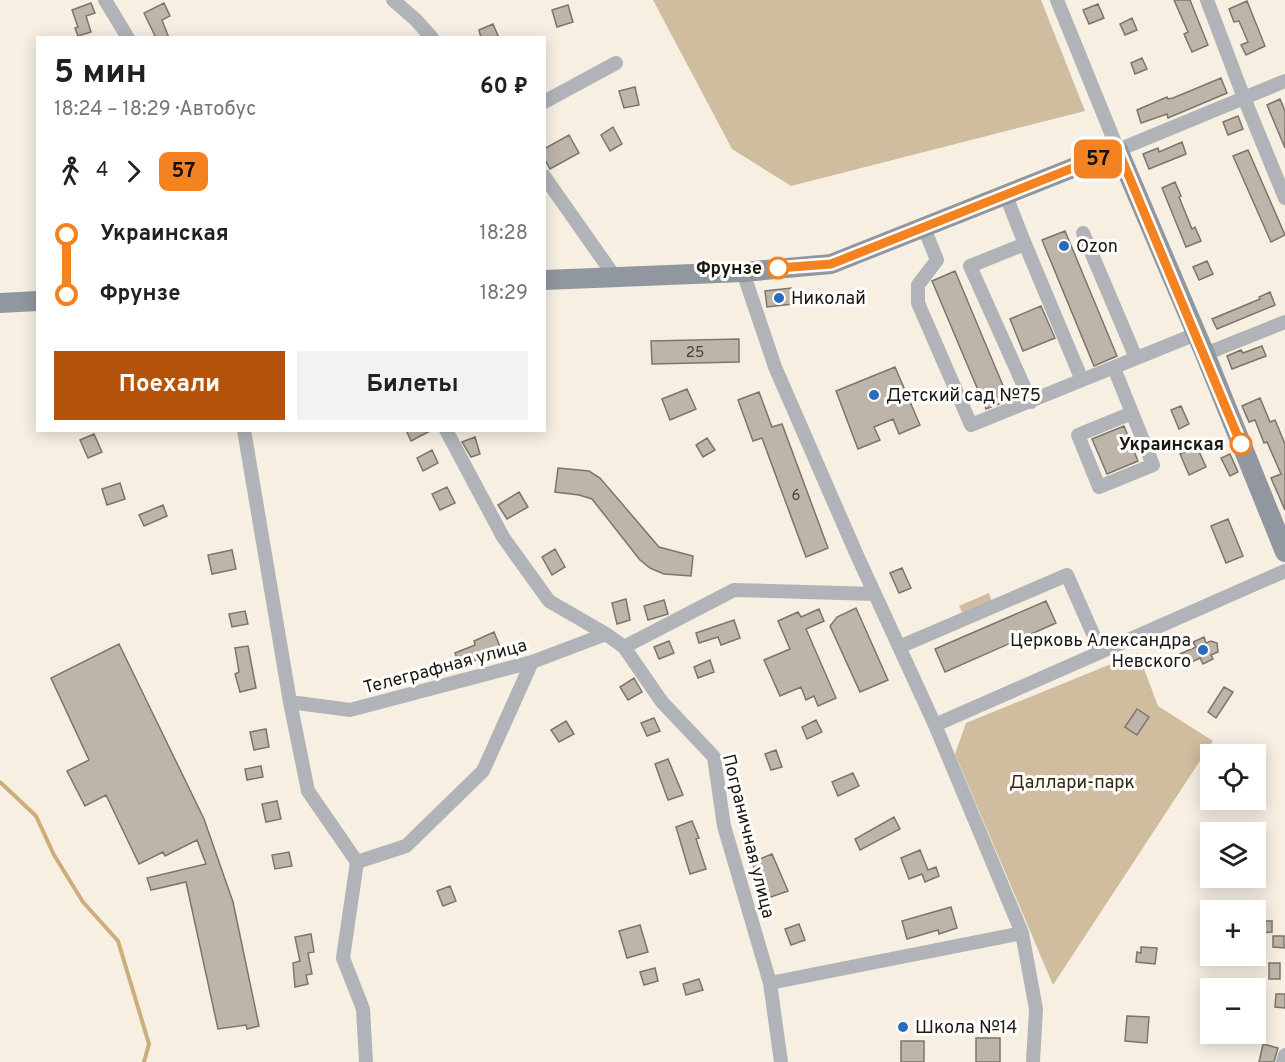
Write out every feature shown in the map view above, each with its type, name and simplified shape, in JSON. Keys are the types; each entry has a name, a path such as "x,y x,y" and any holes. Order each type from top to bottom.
{"main road":[{"path":"546,280 743,272 831,264 1118,150 1205,354 1285,552"},
{"path":"0,303 36,301"}],"street":[{"path":"105,0 127,36"},
{"path":"393,0 430,36"},
{"path":"1057,0 1118,150 1285,81"},
{"path":"1207,0 1285,198"},
{"path":"546,101 616,63"},
{"path":"546,179 615,277"},
{"path":"1006,196 1082,380"},
{"path":"924,228 937,260 918,285 918,303 971,425 1196,334"},
{"path":"1083,233 1136,358"},
{"path":"1025,244 970,266 1031,402"},
{"path":"743,272 775,367 935,725 1022,933 1036,1009 1033,1062"},
{"path":"1205,354 1285,322"},
{"path":"1114,368 1153,465 1099,487 1078,435 1132,413"},
{"path":"244,432 290,702 308,790 357,862 343,958 363,1009 366,1062"},
{"name":"Пограничная улица","path":"447,432 503,537 549,601 624,647 662,702 714,757 724,826 770,983 781,1062"},
{"path":"935,725 1285,571"},
{"path":"899,647 1066,575 1101,652"},
{"path":"624,647 734,590 875,594"},
{"name":"Телеграфная улица","path":"290,702 350,710 532,662 606,634"},
{"path":"357,862 405,846 483,771 532,662"},
{"path":"770,983 1022,933"},
{"path":"1283,1062 1285,1055"}],"green space":[{"path":"653,0 1041,0 1085,111 791,186 732,149"},
{"path":"989,593 992,602 963,614 959,606"},
{"name":"Даллари-парк","path":"1138,653 1158,706 1213,741 1211,744 1200,744 1200,761 1053,985 955,754 966,723"}],"building":[{"path":"1174,0 1190,0 1208,45 1192,52 1184,34 1188,32"},
{"path":"1247,1 1265,46 1246,55 1241,45 1248,42 1239,21 1234,22 1229,9"},
{"path":"91,3 95,13 86,16 91,32 78,36 75,28 78,27 72,10"},
{"path":"164,3 170,16 162,20 168,36 155,36 144,13"},
{"path":"1098,4 1104,18 1089,24 1083,10"},
{"path":"568,5 573,22 557,27 552,10"},
{"path":"1132,18 1137,30 1125,35 1120,24"},
{"path":"493,24 498,36 480,36 479,30"},
{"path":"1142,58 1147,69 1135,74 1131,63"},
{"path":"1221,78 1227,93 1168,118 1167,114 1141,123 1137,110"},
{"path":"635,87 639,105 624,108 619,91"},
{"path":"1280,99 1285,111 1285,148 1267,105"},
{"path":"1238,116 1243,129 1228,135 1223,122"},
{"path":"613,127 622,144 610,151 601,135"},
{"path":"569,135 579,153 550,169 546,162 546,148"},
{"path":"1182,142 1186,154 1149,169 1143,154 1158,148 1159,152"},
{"path":"1248,150 1285,235 1271,242 1233,156"},
{"path":"1175,182 1192,229 1195,227 1201,241 1186,247 1162,188"},
{"path":"1065,231 1117,356 1094,366 1042,240"},
{"path":"1207,261 1213,274 1199,280 1193,267"},
{"path":"955,271 1009,400 986,409 932,281"},
{"name":"Николай","path":"791,288 793,304 767,307 765,291"},
{"path":"1270,292 1275,305 1217,329 1212,319 1260,299 1259,297"},
{"path":"1041,306 1055,338 1023,351 1010,319"},
{"path":"739,339 739,362 652,364 651,341"},
{"path":"1262,346 1266,356 1232,369 1227,356 1241,350 1243,353"},
{"path":"895,367 920,425 899,434 893,419 874,427 880,440 858,449 836,391"},
{"path":"687,389 696,409 670,420 662,399"},
{"path":"759,392 772,427 782,424 828,548 806,557 762,438 753,441 738,400"},
{"path":"1260,398 1270,422 1275,420 1285,444 1285,510 1271,478 1281,474 1267,442 1264,443 1255,420 1249,422 1242,406"},
{"path":"1181,406 1189,424 1179,429 1171,410"},
{"path":"1124,426 1138,461 1107,474 1092,439"},
{"path":"407,432 428,432 411,441"},
{"path":"94,434 102,452 88,458 80,440"},
{"path":"475,437 480,454 471,457 462,442"},
{"path":"707,438 715,450 703,457 696,445"},
{"path":"1197,447 1206,467 1189,475 1180,454"},
{"path":"432,450 438,463 423,471 417,458"},
{"path":"1230,454 1238,472 1230,476 1221,458"},
{"path":"558,468 589,471 600,478 659,547 693,556 691,576 664,574 650,568 640,560 592,499 555,492"},
{"path":"120,483 125,499 107,505 102,489"},
{"path":"447,487 455,503 440,510 432,494"},
{"path":"519,492 528,507 507,519 498,505"},
{"path":"163,505 167,516 144,526 139,515"},
{"path":"1228,519 1243,556 1226,563 1211,526"},
{"path":"555,549 565,567 552,575 542,557"},
{"path":"232,550 236,569 212,574 208,555"},
{"path":"902,568 911,588 899,593 890,573"},
{"path":"626,599 630,620 617,624 612,603"},
{"path":"664,600 668,614 648,620 644,606"},
{"path":"1046,601 1056,623 945,672 935,649"},
{"path":"856,608 888,680 860,692 830,626 837,617"},
{"path":"819,609 824,621 806,629 836,698 818,706 814,696 806,700 801,687 780,696 764,660 790,649 778,621 798,612 801,617"},
{"path":"245,611 248,624 232,627 229,614"},
{"path":"734,620 740,638 721,645 718,637 699,643 696,633"},
{"path":"494,632 501,649 460,667 455,653 475,645 474,641"},
{"name":"Церковь Александра Невского","path":"1204,637 1206,643 1211,641 1217,643 1218,652 1211,655 1213,659 1203,664 1200,658 1185,665 1180,654 1196,647 1193,642"},
{"path":"669,641 674,653 659,659 654,647"},
{"path":"119,644 204,819 233,902 259,1026 247,1029 246,1025 218,1029 186,882 151,890 147,878 206,864 197,840 165,856 163,852 139,864 106,795 85,806 67,771 89,760 51,678"},
{"path":"248,646 256,688 240,692 235,674 239,672 235,648"},
{"path":"710,660 714,672 698,678 694,667"},
{"path":"634,678 642,692 628,700 620,687"},
{"path":"1224,687 1233,692 1216,718 1208,712"},
{"path":"1137,709 1149,717 1137,735 1125,727"},
{"path":"654,718 660,731 647,736 641,723"},
{"path":"816,720 822,732 807,739 802,727"},
{"path":"566,721 574,734 559,742 551,730"},
{"path":"266,729 269,747 254,750 250,732"},
{"path":"776,750 782,767 771,770 765,754"},
{"path":"668,759 683,795 668,800 655,764"},
{"path":"261,766 263,777 247,780 245,769"},
{"path":"853,773 859,786 838,796 832,782"},
{"path":"277,801 281,819 266,822 262,804"},
{"path":"894,817 900,829 860,850 855,839"},
{"path":"692,821 699,838 696,839 706,869 690,874 676,827"},
{"path":"920,850 928,870 936,867 939,876 925,882 922,874 909,879 901,858"},
{"path":"289,852 292,866 275,869 272,855"},
{"path":"772,854 788,891 765,899 752,862"},
{"path":"450,886 456,901 443,906 437,891"},
{"path":"951,907 957,928 939,934 938,930 907,939 902,921"},
{"path":"1266,921 1272,921 1272,932 1266,933"},
{"path":"799,924 805,940 791,945 785,929"},
{"path":"640,925 648,952 627,958 619,931"},
{"path":"311,934 314,952 308,953 312,974 306,975 308,984 295,987 293,963 300,961 295,937"},
{"path":"1273,936 1284,936 1284,948 1273,947"},
{"path":"1141,947 1157,948 1155,964 1136,962 1137,952 1141,953"},
{"path":"1269,963 1280,963 1280,979 1269,979"},
{"path":"655,968 658,981 644,985 640,972"},
{"path":"699,979 703,990 686,995 683,984"},
{"path":"1276,994 1285,994 1285,1008 1275,1007"},
{"path":"1127,1016 1149,1017 1147,1043 1125,1041"},
{"path":"976,1038 1000,1038 1000,1062 976,1062"},
{"path":"901,1041 924,1041 924,1062 901,1062"},
{"path":"1263,1044 1278,1048 1274,1062 1259,1062"}],"waterway":[{"path":"0,782 36,816 54,855 83,902 118,941 149,1044 144,1062"}],"bus line":[{"name":"57","path":"778,268 831,264 1118,150 1241,444"}],"place":[{"name":"Ozon","path":"1064,246"},
{"name":"Фрунзе","path":"778,268"},
{"name":"Николай","path":"779,298"},
{"name":"Детский сад №75","path":"874,395"},
{"name":"Украинская","path":"1241,444"},
{"name":"Церковь Александра Невского","path":"1203,650"},
{"name":"Школа №14","path":"903,1027"}]}
